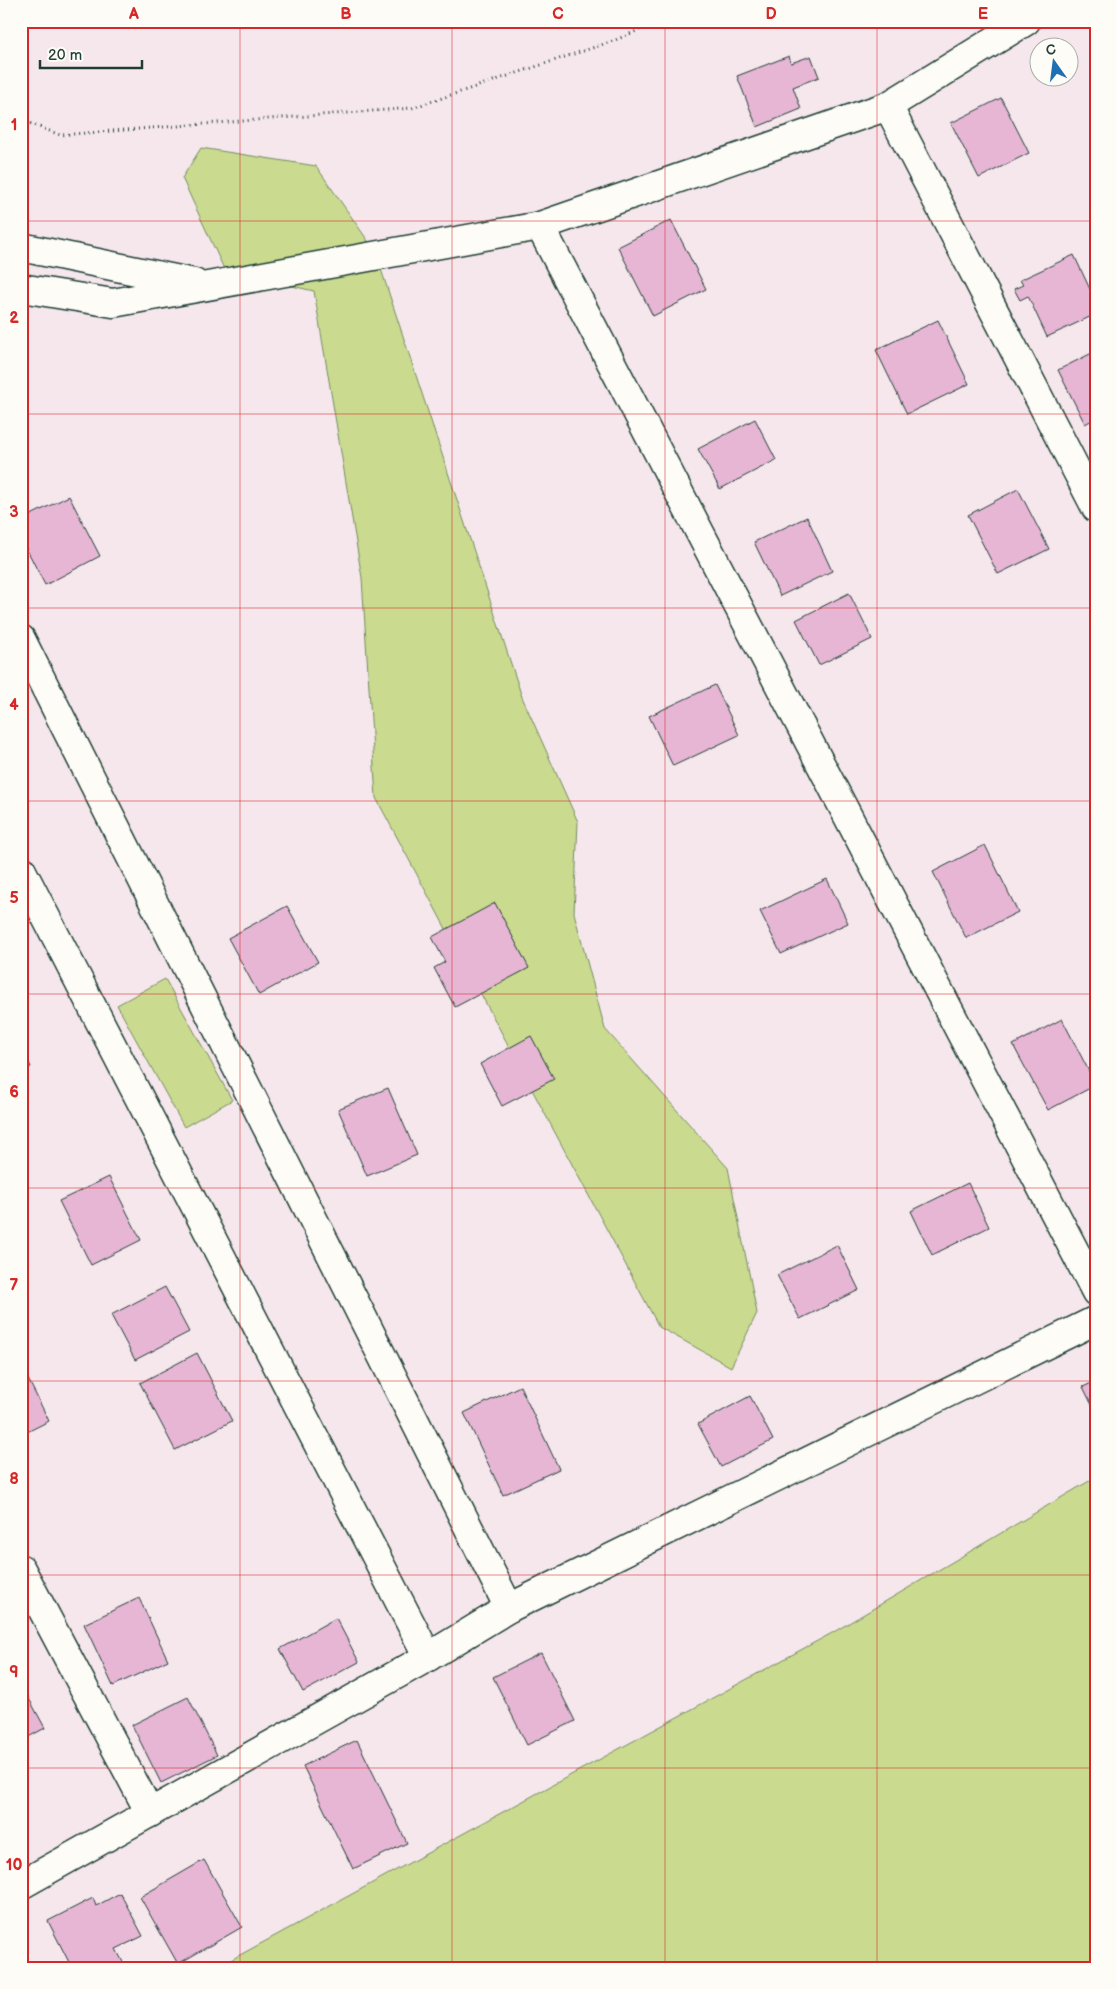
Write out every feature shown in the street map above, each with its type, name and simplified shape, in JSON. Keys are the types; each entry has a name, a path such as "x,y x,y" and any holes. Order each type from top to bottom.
{"lane":[{"path":"21,288 113,303 540,226 888,106 1026,21"},
{"path":"888,106 1096,508"},
{"path":"540,226 1096,1292"},
{"path":"21,247 208,286"},
{"path":"21,639 509,1608"},
{"path":"21,869 428,1658"},
{"path":"21,1885 428,1658 509,1608 1096,1320"},
{"path":"21,1569 150,1813"}],"path":[{"path":"21,120 60,135 412,108 613,41 660,21"}],"green space":[{"path":"201,148 316,166 375,251 522,697 578,822 574,913 605,1029 728,1168 757,1313 731,1367 659,1327 376,798 362,578 314,291 225,271 182,178"},
{"path":"165,979 232,1100 184,1127 117,1005"},
{"path":"1096,1477 1096,1968 216,1968 832,1633"}],"building":[{"path":"789,56 791,63 811,56 819,77 793,87 801,109 757,127 737,76"},
{"path":"1001,98 1029,153 979,178 951,123"},
{"path":"671,220 706,289 653,316 618,247"},
{"path":"1074,255 1096,302 1096,314 1047,337 1028,296 1020,300 1014,289 1023,285 1020,280"},
{"path":"938,320 969,384 907,414 876,350"},
{"path":"1096,351 1096,418 1085,424 1058,370"},
{"path":"755,419 776,460 720,489 698,449"},
{"path":"1018,489 1049,549 998,574 968,515"},
{"path":"69,496 100,556 45,585 21,538 21,520"},
{"path":"807,517 832,571 780,596 754,542"},
{"path":"849,593 872,639 819,665 796,620"},
{"path":"715,685 739,735 673,766 649,716"},
{"path":"985,845 1018,912 966,938 933,872"},
{"path":"827,879 848,923 781,954 760,911"},
{"path":"495,903 529,968 455,1007 434,968 445,962 432,937"},
{"path":"287,906 318,962 259,995 228,938"},
{"path":"1062,1019 1096,1085 1048,1110 1013,1045"},
{"path":"531,1036 554,1079 502,1106 480,1064"},
{"path":"21,1046 31,1067 21,1071"},
{"path":"388,1088 417,1155 367,1176 338,1109"},
{"path":"109,1177 141,1240 91,1265 59,1201"},
{"path":"968,1183 989,1227 932,1255 911,1211"},
{"path":"837,1245 859,1290 800,1319 777,1275"},
{"path":"165,1287 189,1332 135,1360 111,1315"},
{"path":"197,1353 232,1421 175,1450 140,1383"},
{"path":"24,1371 49,1421 21,1435 21,1372"},
{"path":"1096,1381 1096,1413 1083,1387"},
{"path":"520,1386 559,1469 503,1495 464,1413"},
{"path":"750,1396 773,1440 721,1467 698,1424"},
{"path":"139,1598 168,1660 113,1686 84,1624"},
{"path":"336,1618 359,1662 303,1692 280,1649"},
{"path":"541,1653 575,1721 527,1745 493,1677"},
{"path":"21,1684 45,1728 21,1741"},
{"path":"188,1697 217,1755 161,1783 132,1725"},
{"path":"357,1740 407,1843 353,1869 303,1766"},
{"path":"204,1860 242,1927 178,1964 140,1897"},
{"path":"120,1893 143,1936 116,1949 126,1968 72,1968 48,1921 93,1898 96,1906"}]}
